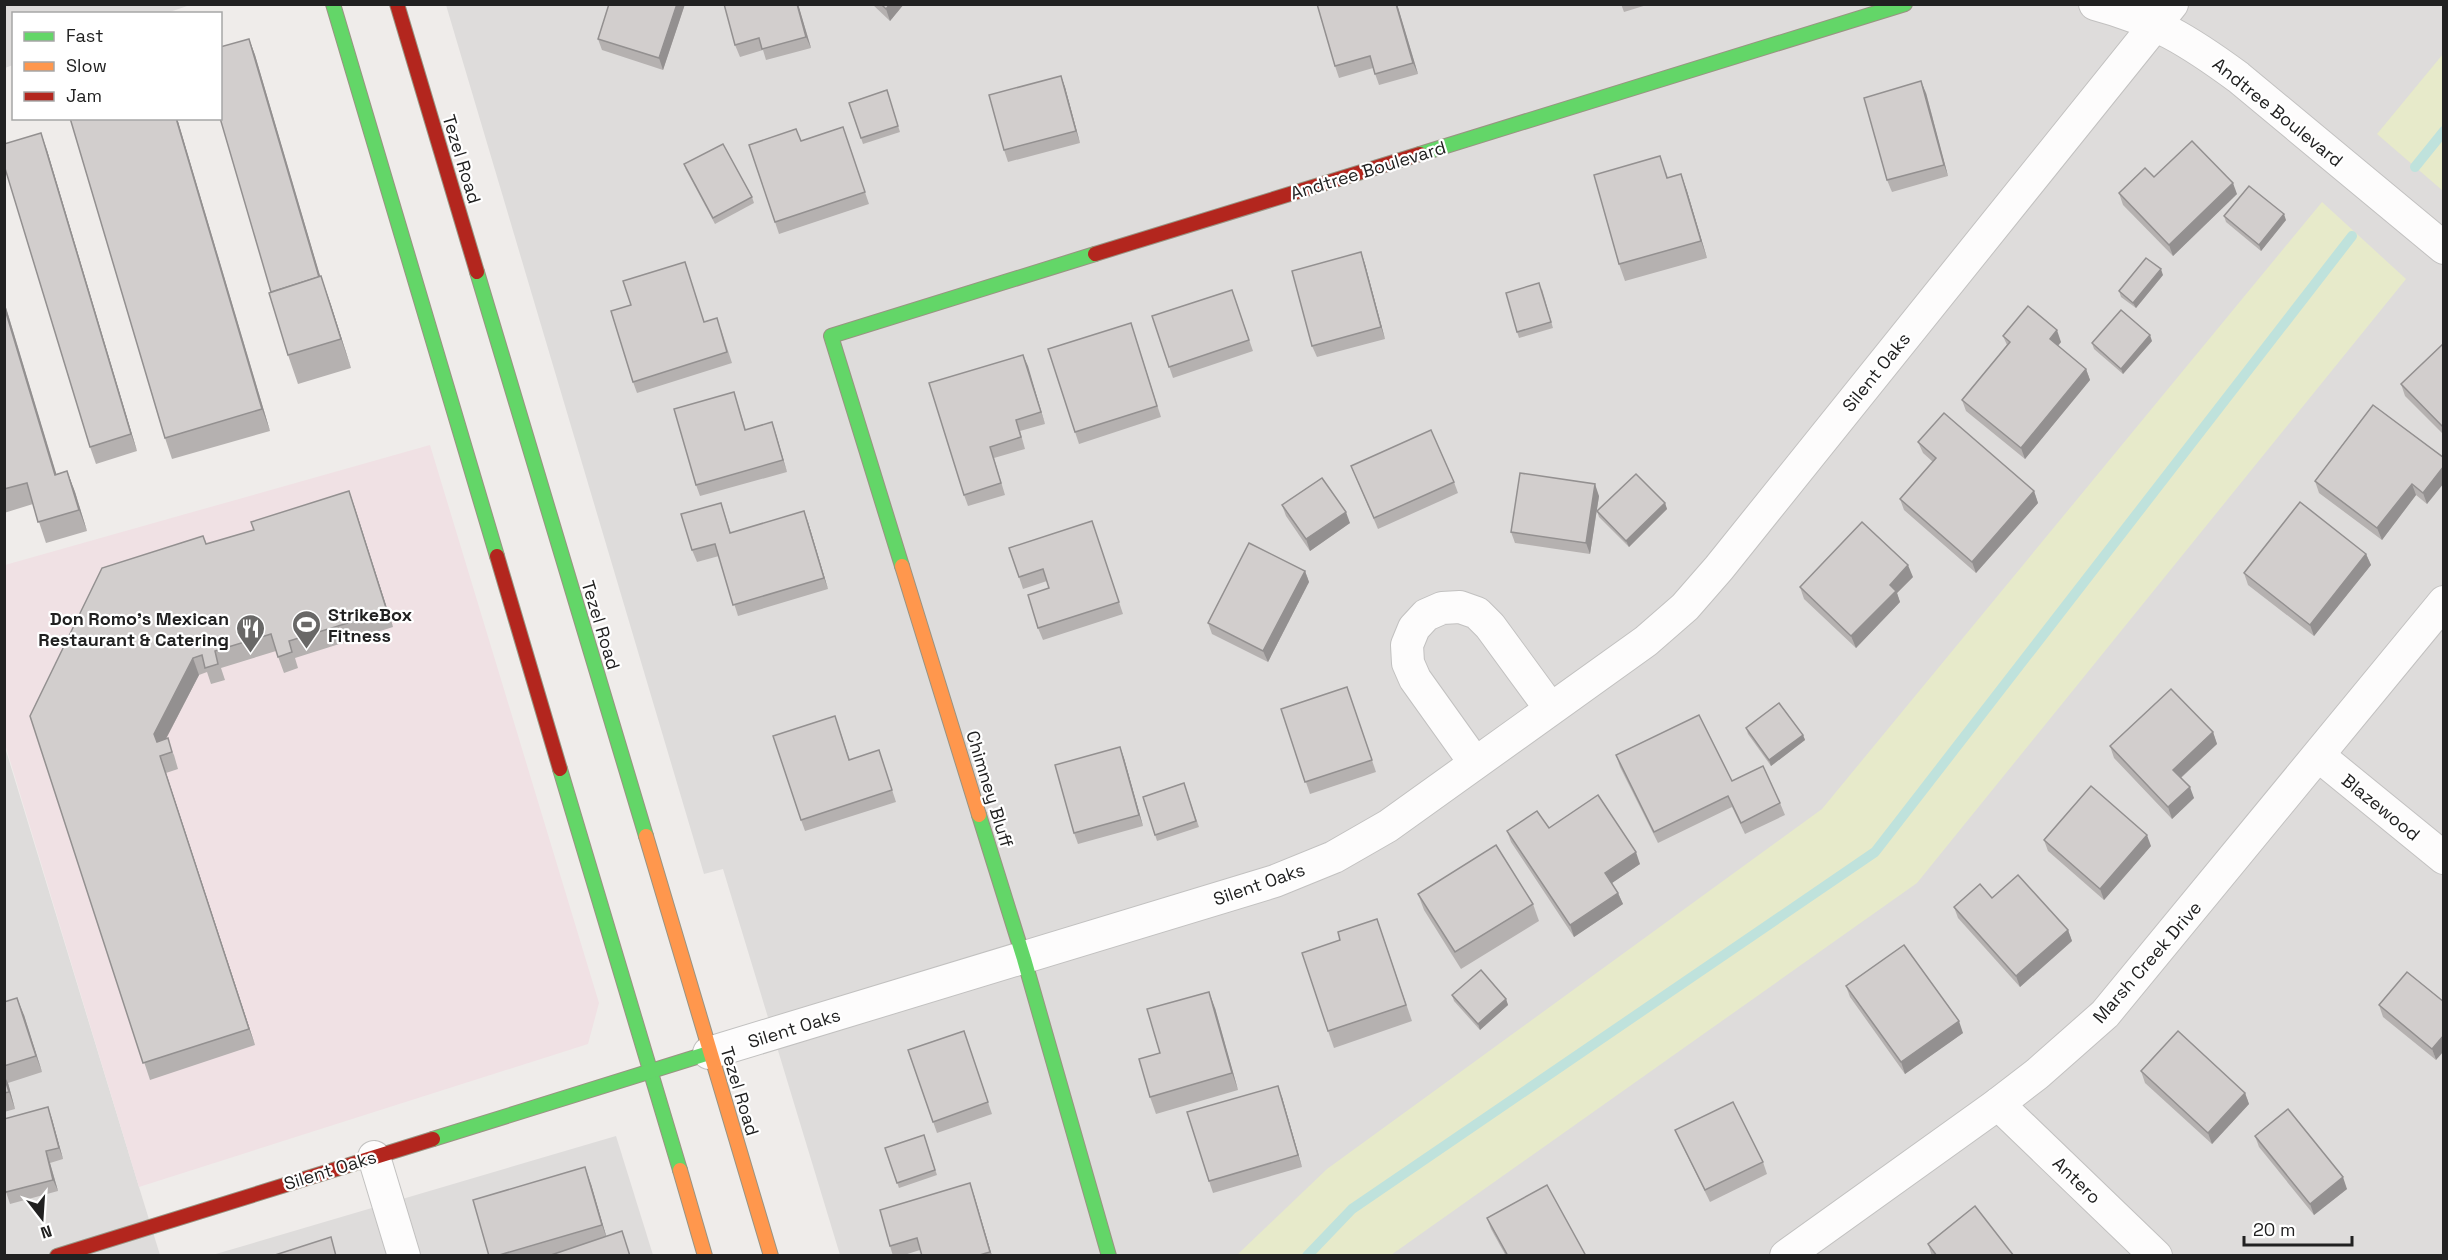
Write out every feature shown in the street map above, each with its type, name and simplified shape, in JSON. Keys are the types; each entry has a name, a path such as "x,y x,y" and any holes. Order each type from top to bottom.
{"street":[{"path":"333,4 705,1256"},
{"name":"Tezel Road","path":"398,4 771,1256"},
{"name":"Andtree Boulevard","path":"831,336 1905,4"},
{"name":"Andtree Boulevard","path":"2095,4 2163,15 2202,51 2238,77 2444,248"},
{"name":"Silent Oaks","path":"57,1256 650,1071 1275,881 1334,857 1388,826 1647,641 1685,607 2163,15"},
{"name":"Chimney Bluff","path":"831,336 1024,959 1109,1256"},
{"name":"Marsh Creek Drive","path":"1786,1256 1998,1104 2037,1074 2105,1014 2444,602"},
{"path":"1475,763 1415,679 1408,663 1407,645 1414,628 1426,615 1442,608 1460,607 1477,613 1490,626 1551,708"},
{"name":"Blazewood","path":"2319,756 2444,858"},
{"name":"Antero","path":"1998,1104 2156,1256"},
{"path":"374,1157 404,1256"}],"shaded area":[{"path":"5,4 190,5 170,12 12,12 12,65 5,68"},
{"path":"446,5 2443,5 2443,1255 840,1255 723,869 704,874"},
{"path":"430,445 599,1003 588,1044 139,1187 5,744 5,565"},
{"path":"4,744 139,1187 160,1255 5,1255"},
{"path":"616,1136 653,1255 209,1256"}],"green space":[{"path":"2443,54 2444,191 2377,134"},
{"path":"2322,202 2406,279 1917,883 1391,1255 1237,1255 1327,1169 1822,809"}],"building":[{"path":"609,4 677,4 659,58 598,39"},
{"path":"724,4 797,4 806,37 762,49 759,38 735,45"},
{"path":"1317,4 1396,4 1413,63 1375,74 1370,56 1335,66"},
{"path":"249,39 319,277 271,292 221,120 222,46"},
{"path":"1061,76 1076,131 1004,150 989,95"},
{"path":"1921,81 1944,165 1887,180 1864,98"},
{"path":"887,90 898,126 861,138 849,103"},
{"path":"71,120 177,120 262,409 165,438"},
{"path":"843,127 865,192 775,222 749,145 796,129 801,141"},
{"path":"41,133 131,434 90,447 4,165 4,144"},
{"path":"2192,141 2233,183 2169,245 2119,193 2145,168 2154,177"},
{"path":"723,144 752,197 713,218 684,164"},
{"path":"1660,156 1667,178 1681,174 1701,241 1619,264 1594,175"},
{"path":"2249,186 2284,214 2259,245 2224,216"},
{"path":"1361,252 1381,327 1312,346 1292,271"},
{"path":"2146,258 2161,269 2133,303 2119,291"},
{"path":"685,262 704,322 717,318 727,352 633,382 611,311 631,305 623,281"},
{"path":"321,276 341,339 288,355 269,293"},
{"path":"1539,283 1551,322 1517,332 1506,293"},
{"path":"1232,290 1249,340 1169,367 1152,316"},
{"path":"4,306 55,475 67,471 79,510 38,522 27,483 4,489"},
{"path":"2028,306 2057,330 2050,339 2086,369 2021,448 1962,400 2010,342 2003,336"},
{"path":"2121,310 2150,335 2121,369 2092,343"},
{"path":"1131,323 1157,406 1075,432 1048,349"},
{"path":"2444,343 2444,428 2401,384"},
{"path":"1023,355 1041,412 1016,420 1021,437 990,447 1001,483 964,495 929,383"},
{"path":"734,392 745,430 772,422 783,460 696,485 674,409"},
{"path":"2373,405 2444,458 2444,466 2423,493 2412,484 2377,528 2315,481"},
{"path":"1944,413 2034,491 1972,562 1900,499 1936,458 1918,442"},
{"path":"1431,430 1454,482 1374,518 1351,466"},
{"path":"1520,473 1595,484 1586,543 1511,532"},
{"path":"1636,474 1665,503 1626,541 1597,511"},
{"path":"1322,478 1346,512 1306,539 1282,505"},
{"path":"349,491 387,611 289,641 292,652 278,657 271,634 215,651 218,664 205,668 202,655 193,658 154,734 157,742 168,738 172,752 160,756 249,1029 143,1063 30,716 102,568 203,536 206,544 254,530 251,522"},
{"path":"2300,502 2366,554 2310,625 2244,573"},
{"path":"721,503 730,533 804,511 824,578 733,605 715,544 692,550 681,514"},
{"path":"1092,521 1119,602 1038,628 1028,595 1049,588 1043,569 1019,577 1009,548"},
{"path":"1862,522 1908,565 1890,585 1896,591 1851,636 1800,587"},
{"path":"1249,543 1305,571 1263,651 1208,623"},
{"path":"1347,687 1372,760 1305,782 1281,709"},
{"path":"2171,689 2213,732 2173,770 2190,787 2168,807 2110,746"},
{"path":"1779,703 1803,735 1769,760 1746,728"},
{"path":"1699,715 1732,781 1763,766 1780,803 1741,823 1728,796 1654,832 1616,755"},
{"path":"835,716 849,760 879,750 892,790 801,820 773,736"},
{"path":"1120,747 1139,815 1074,833 1055,765"},
{"path":"1184,783 1196,821 1155,835 1143,797"},
{"path":"2091,786 2147,835 2100,889 2044,840"},
{"path":"1598,795 1636,852 1605,873 1618,893 1570,925 1507,831 1537,811 1549,828"},
{"path":"1496,845 1533,904 1455,952 1418,894"},
{"path":"2018,875 2068,930 2016,976 1954,907 1980,884 1992,898"},
{"path":"1377,919 1406,1005 1328,1031 1302,953 1340,940 1338,932"},
{"path":"1904,945 1959,1021 1901,1062 1846,986"},
{"path":"1481,970 1506,999 1478,1024 1452,995"},
{"path":"2407,972 2444,1002 2444,1035 2432,1049 2379,1005"},
{"path":"1209,992 1232,1073 1150,1097 1139,1059 1160,1053 1147,1009"},
{"path":"17,998 36,1056 4,1066 4,1002"},
{"path":"964,1031 988,1102 933,1122 908,1050"},
{"path":"2178,1031 2245,1093 2208,1133 2141,1071"},
{"path":"4,1076 9,1092 4,1093"},
{"path":"1278,1086 1298,1155 1209,1181 1187,1112"},
{"path":"1733,1102 1763,1162 1705,1190 1675,1130"},
{"path":"48,1107 59,1148 46,1151 53,1180 6,1192 4,1188 4,1119"},
{"path":"2288,1109 2343,1177 2310,1204 2255,1136"},
{"path":"924,1135 935,1170 897,1183 885,1148"},
{"path":"585,1167 602,1225 496,1256 489,1256 473,1200"},
{"path":"970,1183 990,1252 976,1256 922,1256 917,1238 890,1246 880,1210"},
{"path":"1547,1185 1586,1256 1508,1256 1487,1218"},
{"path":"1975,1206 2014,1256 1937,1256 1928,1244"},
{"path":"622,1231 630,1256 548,1256"},
{"path":"331,1237 336,1256 272,1256"}],"waterway":[{"path":"2415,167 2444,131"},
{"path":"1307,1256 1352,1209 1875,852 2352,236"}],"traffic: fast":[{"path":"333,4 497,556"},
{"path":"1420,154 1905,4"},
{"path":"902,566 831,336 1095,254"},
{"path":"477,272 646,836"},
{"path":"560,769 680,1170"},
{"path":"979,815 1024,959 1109,1256"},
{"path":"433,1139 709,1053"}],"traffic: slow":[{"path":"902,566 979,815"},
{"path":"646,836 771,1256"},
{"path":"680,1170 705,1256"}],"traffic: jam":[{"path":"397,4 477,272"},
{"path":"1095,254 1420,154"},
{"path":"497,556 560,769"},
{"path":"57,1256 433,1139"}],"place":[{"name":"StrikeBox Fitness","path":"307,650"},
{"name":"Don Romo's Mexican Restaurant & Catering","path":"250,654"}]}
